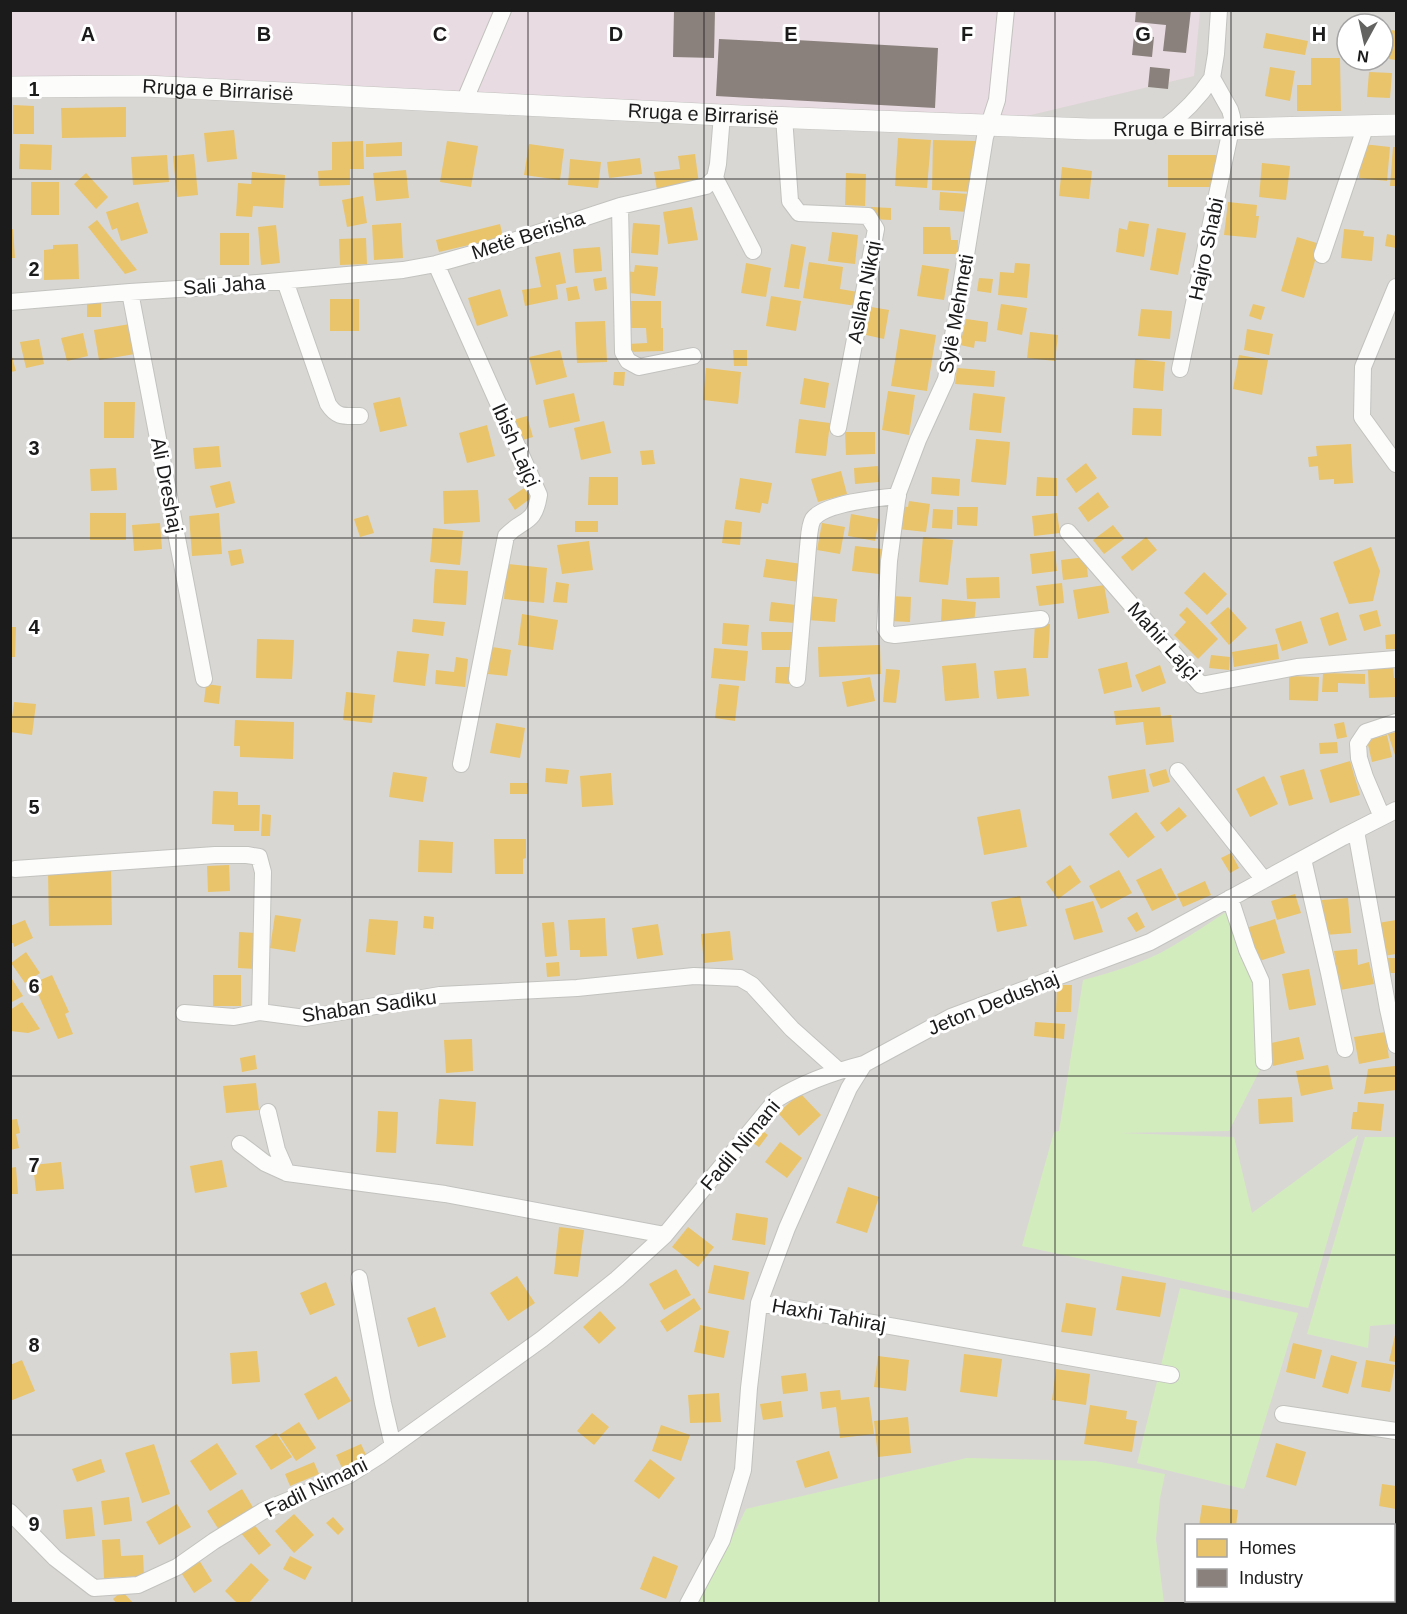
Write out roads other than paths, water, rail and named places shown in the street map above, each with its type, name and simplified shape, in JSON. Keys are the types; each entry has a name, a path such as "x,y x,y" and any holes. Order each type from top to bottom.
{"street":[{"path":"464,102 503,10"},
{"name":"Sylë Mehmeti","path":"1006,10 997,100 985,137 946,380 918,440 898,496 888,572 885,628 889,634 895,635 1041,619"},
{"path":"1163,129 1185,112 1201,95 1212,78 1219,10"},
{"path":"1212,78 1230,110 1231,129"},
{"name":"Rruga e Birrarisë","path":"10,87 145,86 722,115 1089,129 1231,129 1396,124"},
{"path":"722,115 715,178 753,251"},
{"name":"Asllan Nikqi","path":"784,117 790,201 799,213 868,216 876,229 838,428"},
{"path":"1322,255 1366,125"},
{"name":"Hajro Shabi","path":"1180,369 1231,129"},
{"name":"Metë Berisha","path":"436,264 620,206 706,186 715,178"},
{"path":"620,206 623,352 628,361 639,367 693,356"},
{"name":"Sali Jaha","path":"10,302 285,281 403,270 436,264"},
{"name":"Ibish Lajçi","path":"436,264 539,495 537,509 531,518 506,536 461,764"},
{"path":"285,281 328,404 333,412 341,416 360,416"},
{"path":"1396,287 1363,367 1362,417 1396,464"},
{"name":"Ali Dreshaj","path":"130,292 204,679"},
{"path":"797,680 808,547 814,519 827,510 857,501 898,496"},
{"name":"Mahir Lajçi","path":"1068,532 1201,685 1297,667 1396,659"},
{"name":"Jeton Dedushaj","path":"864,1064 951,1017 1150,942 1389,814 1359,758 1358,744 1366,732 1396,722"},
{"path":"1178,771 1264,880"},
{"path":"1356,831 1396,1045"},
{"path":"15,869 215,855 259,857 263,872 260,1012"},
{"path":"1303,859 1345,1049"},
{"path":"1230,898 1247,950 1261,981 1264,1062"},
{"name":"Shaban Sadiku","path":"184,1013 234,1017 260,1012 305,1018 440,995 577,988 694,976 740,978 752,985 792,1029 838,1071"},
{"path":"759,1303 787,1228 849,1088 864,1064"},
{"name":"Fadil Nimani","path":"10,1512 55,1558 94,1588 138,1585 177,1567 263,1511 349,1475 542,1339 617,1279 665,1234 777,1099 796,1087 864,1064"},
{"path":"268,1112 277,1150 287,1173"},
{"path":"240,1144 265,1163 287,1173 445,1194 665,1234"},
{"path":"359,1278 393,1446"},
{"name":"Haxhi Tahiraj","path":"688,1604 722,1540 743,1470 748,1388 759,1303 1171,1375"},
{"path":"1283,1414 1396,1431"}]}
